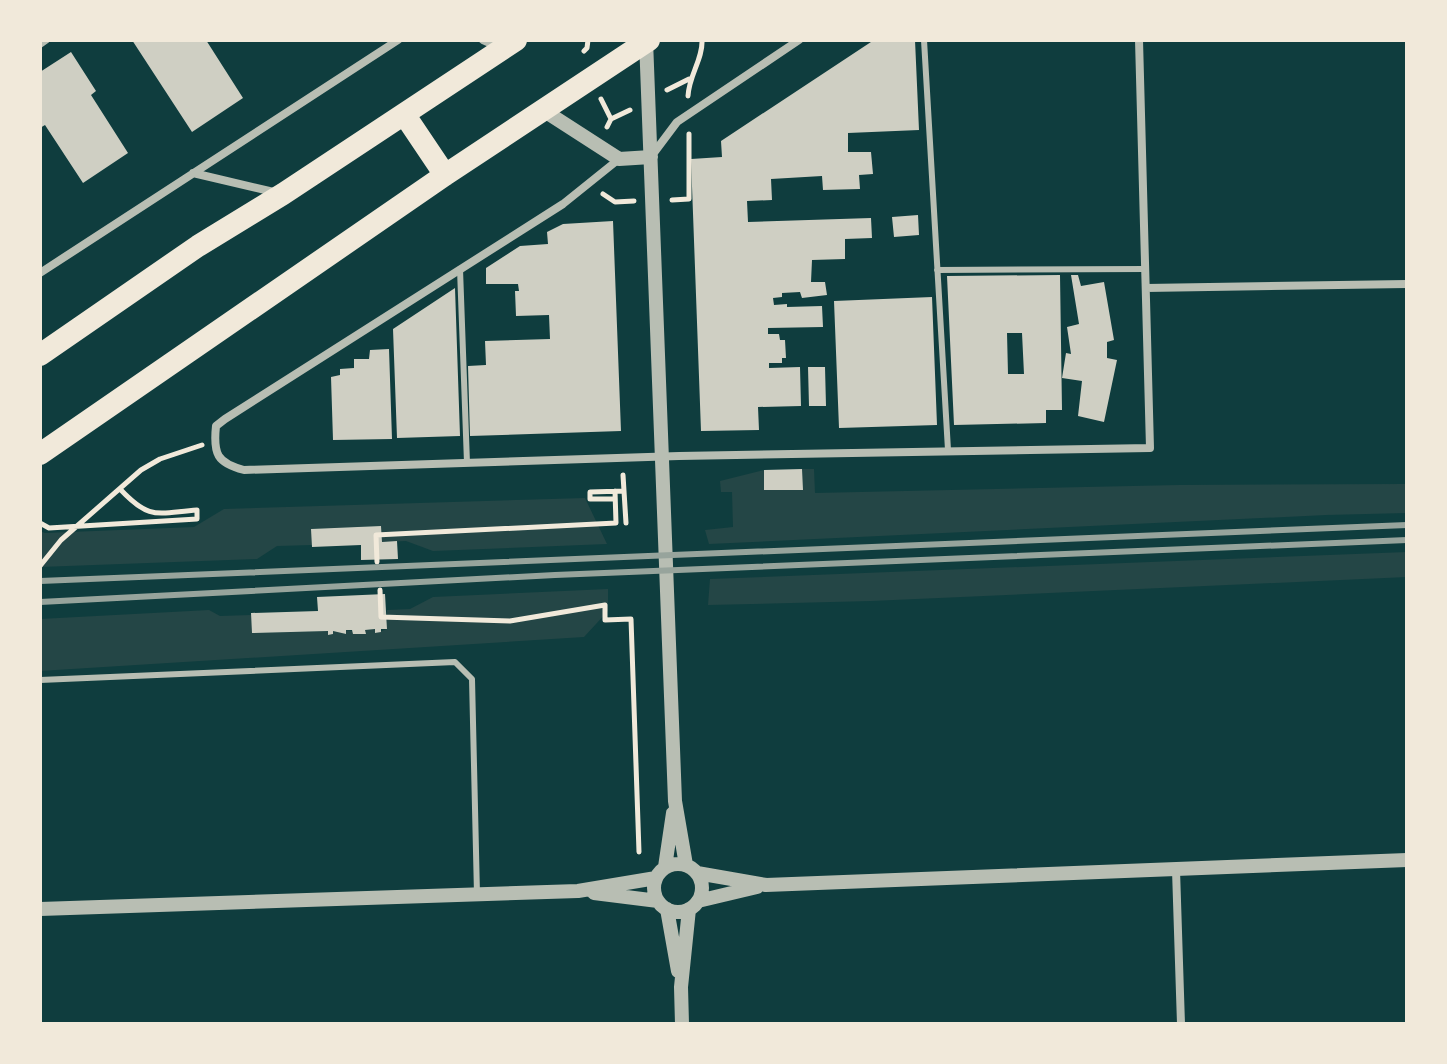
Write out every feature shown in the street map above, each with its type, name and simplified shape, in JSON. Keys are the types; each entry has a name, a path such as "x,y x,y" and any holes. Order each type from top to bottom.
{"highway":[{"path":"40,454 445,175 647,41"},
{"path":"40,355 198,246 404,114 505,42"},
{"path":"404,114 445,175"}],"street":[{"path":"40,273 398,40"},
{"path":"799,40 677,122 651,157 619,159 563,204 225,419 216,426 214,441 218,456 225,463 244,470 948,450 1150,448 1139,40"},
{"path":"647,41 675,801 692,869 702,887 693,905 681,987 682,1024"},
{"path":"543,110 619,159"},
{"path":"193,173 283,194"},
{"path":"1146,288 1407,284"},
{"path":"675,801 661,872 654,885 662,905 681,987"},
{"path":"40,909 578,891 662,905 674,911 766,885 1407,860"},
{"path":"578,891 661,872 692,869 766,885"},
{"path":"1176,870 1181,1024"}],"lane":[{"path":"40,45 47,40"},
{"path":"924,40 948,450"},
{"path":"460,269 467,463"},
{"path":"937,270 1146,269"},
{"path":"40,680 455,662 472,679 477,894"}],"path":[{"path":"587,48 588,40"},
{"path":"689,79 702,50 702,40"},
{"path":"688,157 689,140"},
{"path":"40,566 61,540 141,470 160,459 214,441"},
{"path":"623,458 626,523"},
{"path":"40,523 49,528 197,519 197,510 149,513 133,503 120,489"},
{"path":"377,562 376,535 616,523 615,491"},
{"path":"615,499 590,499 590,492 624,491"},
{"path":"380,590 381,617 510,621 605,605 605,620 631,619 639,852"}],"shaded area":[{"path":"802,469 814,469 815,493 1179,485 1407,484 1407,513 709,544 705,530 733,527 732,492 721,492 720,481 764,470 764,490 802,490"},
{"path":"585,498 607,544 433,551 406,541 382,542 381,526 312,529 312,545 277,546 257,559 40,567 40,531 194,527 224,509"},
{"path":"1407,552 1407,577 871,601 708,605 710,579"},
{"path":"608,589 608,611 584,637 40,671 40,619 209,610 220,616 251,615 253,633 328,631 329,635 333,631 346,634 346,630 365,633 365,630 375,629 376,633 387,629 387,610 410,609 433,597"}],"building":[{"path":"132,40 206,40 243,98 192,132"},
{"path":"874,40 915,40 919,130 848,133 848,152 871,152 873,174 859,175 860,189 823,190 822,176 771,179 772,200 747,201 748,222 871,218 872,238 845,239 845,259 812,260 811,282 825,282 827,295 802,298 800,292 782,293 782,297 773,298 774,305 822,306 823,327 768,328 768,334 779,334 780,340 785,340 786,358 782,358 782,363 769,363 769,368 800,367 801,406 758,407 759,430 701,431 691,159 722,157 721,141"},
{"path":"71,52 96,91 91,95 128,153 83,183 45,125 40,128 40,72"},
{"path":"918,215 919,235 894,237 892,217"},
{"path":"613,221 621,431 470,436 468,366 486,365 485,341 550,339 549,315 516,316 515,291 519,291 518,284 486,284 486,268 520,246 548,244 547,232 563,224"},
{"path":"1060,275 1062,410 1046,410 1046,423 954,425 947,276","holes":["1007,333 1022,333 1024,374 1008,374"]},
{"path":"1071,275 1078,275 1081,286 1104,282 1114,340 1107,342 1107,358 1117,360 1104,422 1078,416 1082,381 1062,378 1066,353 1071,354 1067,327 1079,324"},
{"path":"455,288 460,436 397,438 393,329"},
{"path":"932,297 937,425 839,428 834,301"},
{"path":"389,349 392,439 333,440 331,377 340,375 340,369 354,368 354,359 369,359 370,350"},
{"path":"808,367 825,367 826,406 809,406"},
{"path":"802,469 803,490 764,490 764,470"},
{"path":"381,526 382,542 397,541 398,559 361,560 361,545 312,547 311,529"},
{"path":"385,594 387,629 381,629 381,632 375,633 375,629 365,630 366,634 353,634 352,630 346,630 346,634 333,631 328,635 328,631 252,633 251,613 318,611 317,597"}],"railway":[{"path":"40,581 1407,525"},
{"path":"40,602 555,575 1407,540"}]}
